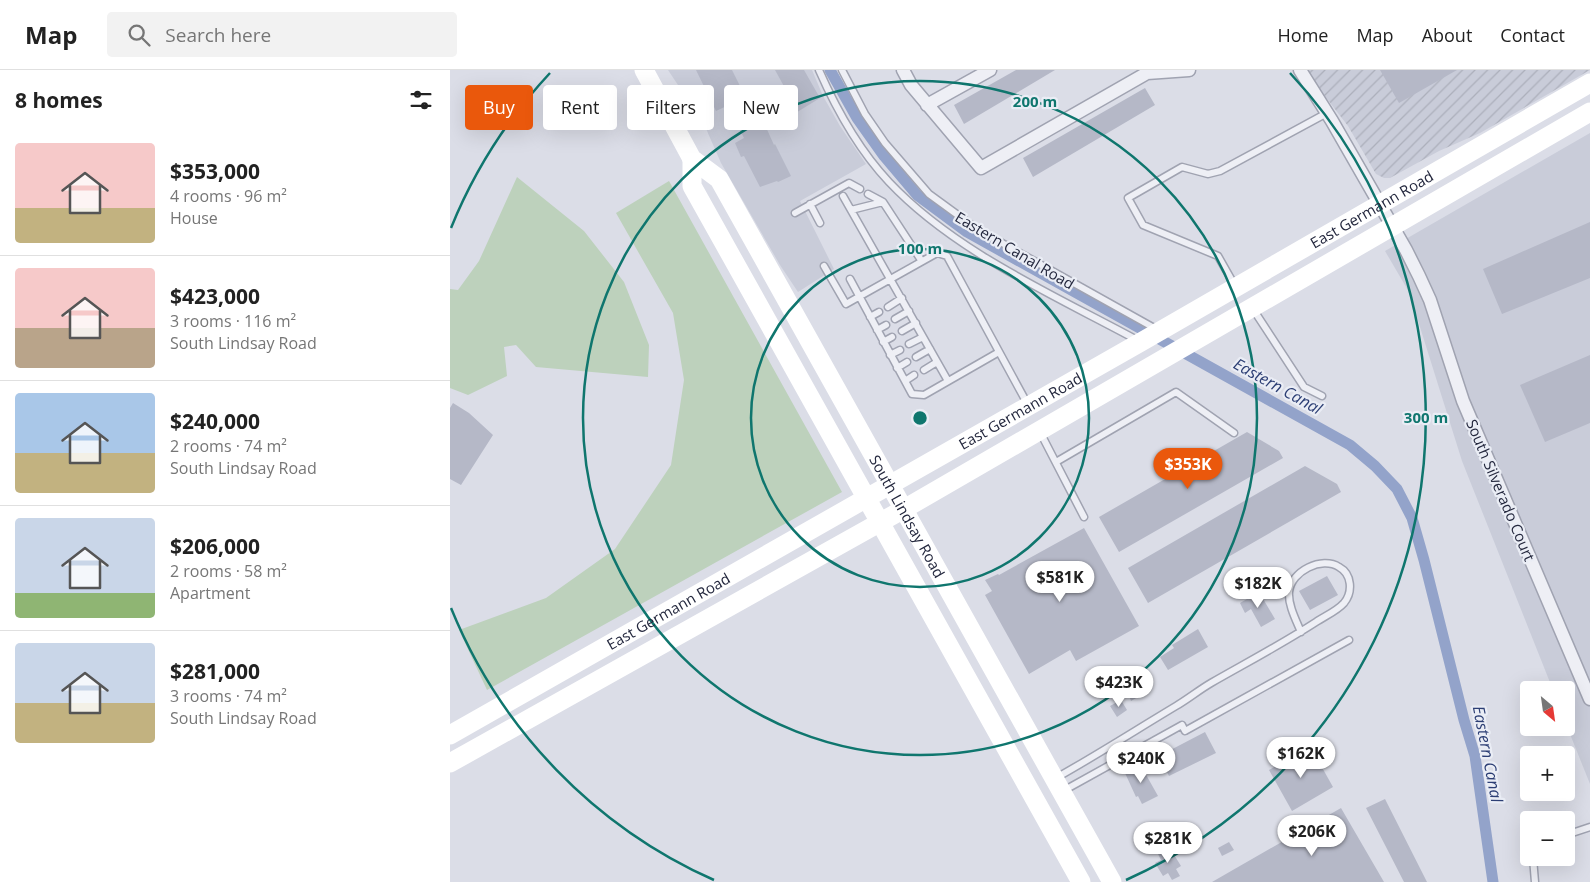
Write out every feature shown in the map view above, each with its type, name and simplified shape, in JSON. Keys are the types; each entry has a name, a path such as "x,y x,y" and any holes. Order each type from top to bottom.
{"main road":[{"name":"South Lindsay Road","path":"644,70 692,159 719,179 1112,882"},
{"name":"East Germann Road","path":"450,735 1141,342 1590,83"},
{"name":"East Germann Road","path":"450,763 880,523 1590,112"},
{"name":"South Lindsay Road","path":"692,159 692,186 1025,782 1083,879"},
{"path":"1025,782 1048,806 1075,847 1084,855 1100,860"}],"street":[{"path":"903,70 911,85 981,168 1147,73 1190,70"},
{"path":"927,105 990,70"},
{"name":"South Silverado Court","path":"1300,70 1393,227 1430,300 1463,401 1590,699"}],"lane":[{"path":"819,70 837,109 855,139 889,181 916,208 966,245 1056,297 1141,342"},
{"name":"Eastern Canal Road","path":"842,70 865,114 885,143 929,194 977,230 1160,331"},
{"path":"1236,287 1218,256 1143,225 1128,198 1182,167 1208,174 1220,171 1326,113"},
{"path":"795,213 849,183 860,189"},
{"path":"868,194 883,202 922,260"},
{"path":"843,196 948,381"},
{"path":"851,210 883,202"},
{"path":"810,204 820,223"},
{"path":"824,266 846,304 936,253 947,256 1028,406"},
{"path":"850,279 912,394 924,395 999,352"},
{"path":"888,307 902,298"},
{"path":"1252,308 1304,387 1322,396"},
{"path":"895,319 909,311"},
{"path":"870,317 880,312"},
{"path":"902,331 916,323"},
{"path":"877,330 886,325"},
{"path":"883,342 892,336"},
{"path":"910,344 923,337"},
{"path":"916,357 930,349"},
{"path":"890,355 900,350"},
{"path":"897,368 907,362"},
{"path":"924,370 937,362"},
{"path":"904,381 914,375"},
{"path":"1056,462 1176,392 1234,433"},
{"path":"1040,431 1084,518"},
{"path":"1059,785 1095,756 1209,685 1301,632 1344,603 1350,593 1350,583 1347,574 1341,567 1323,563 1307,568 1296,576 1289,593 1301,632"},
{"path":"1059,785 1182,725 1185,732 1349,640"},
{"path":"1575,832 1590,827"},
{"path":"1534,866 1535,882"}],"shaded area":[{"path":"668,70 812,70 823,96 840,126 866,164 800,201 834,269 798,292 780,265 721,163 707,130 714,130 714,85 678,85"},
{"path":"1308,70 1590,70 1480,133 1439,151 1390,178 1384,178 1376,174 1348,126 1317,86"},
{"path":"1590,133 1590,784 1571,736 1575,736 1575,681 1549,681 1462,461 1409,292 1385,251"}],"green space":[{"path":"517,177 584,231 624,282 649,345 648,377 536,367 516,345 504,347 507,376 468,395 450,388 450,289 458,290 479,261"},
{"path":"669,181 842,492 487,690 459,630 546,598 615,549 671,465 684,380 673,313 616,213"}],"building":[{"path":"696,70 732,70 740,85 724,85 724,107 716,111 714,107 714,85 703,85"},
{"path":"775,70 804,70 820,98 798,112 798,85 783,85"},
{"path":"1016,70 1055,70 964,124 954,105"},
{"path":"1380,70 1457,70 1399,103"},
{"path":"1145,88 1155,105 1033,177 1023,158"},
{"path":"740,130 767,130 791,176 760,187 744,156 741,157 735,143 744,138"},
{"path":"1590,222 1590,278 1502,314 1483,269"},
{"path":"1590,355 1590,423 1545,442 1520,385"},
{"path":"453,403 469,413 493,435 461,485 450,479 450,408"},
{"path":"1247,432 1279,451 1283,458 1119,552 1099,517"},
{"path":"1305,466 1337,484 1341,492 1148,603 1128,568"},
{"path":"1084,528 1139,626 1076,661 1070,650 1029,674 985,595 992,591 985,580 999,575"},
{"path":"1327,576 1338,595 1310,610 1299,591"},
{"path":"1259,592 1275,619 1261,627 1251,609 1245,613 1240,603"},
{"path":"1198,629 1208,647 1168,670 1160,657 1174,648 1172,645"},
{"path":"1138,669 1146,678 1150,690 1131,701 1123,678"},
{"path":"1121,700 1127,710 1117,717 1110,706"},
{"path":"1205,732 1216,753 1169,776 1159,756"},
{"path":"1310,746 1333,787 1292,811 1269,770"},
{"path":"1140,764 1158,796 1142,804 1138,796 1136,797 1125,773"},
{"path":"1385,799 1427,882 1404,882 1366,808"},
{"path":"1341,808 1384,882 1212,882"},
{"path":"1229,842 1234,850 1222,856 1218,848"},
{"path":"1164,848 1168,856 1173,853 1181,866 1176,869 1180,876 1172,880 1168,873 1163,876 1155,863 1161,860 1157,852"}],"waterway":[{"name":"Eastern Canal","path":"830,70 857,118 884,156 917,195 967,232 1350,445 1375,466 1397,489 1412,518 1475,756 1493,882"}]}
